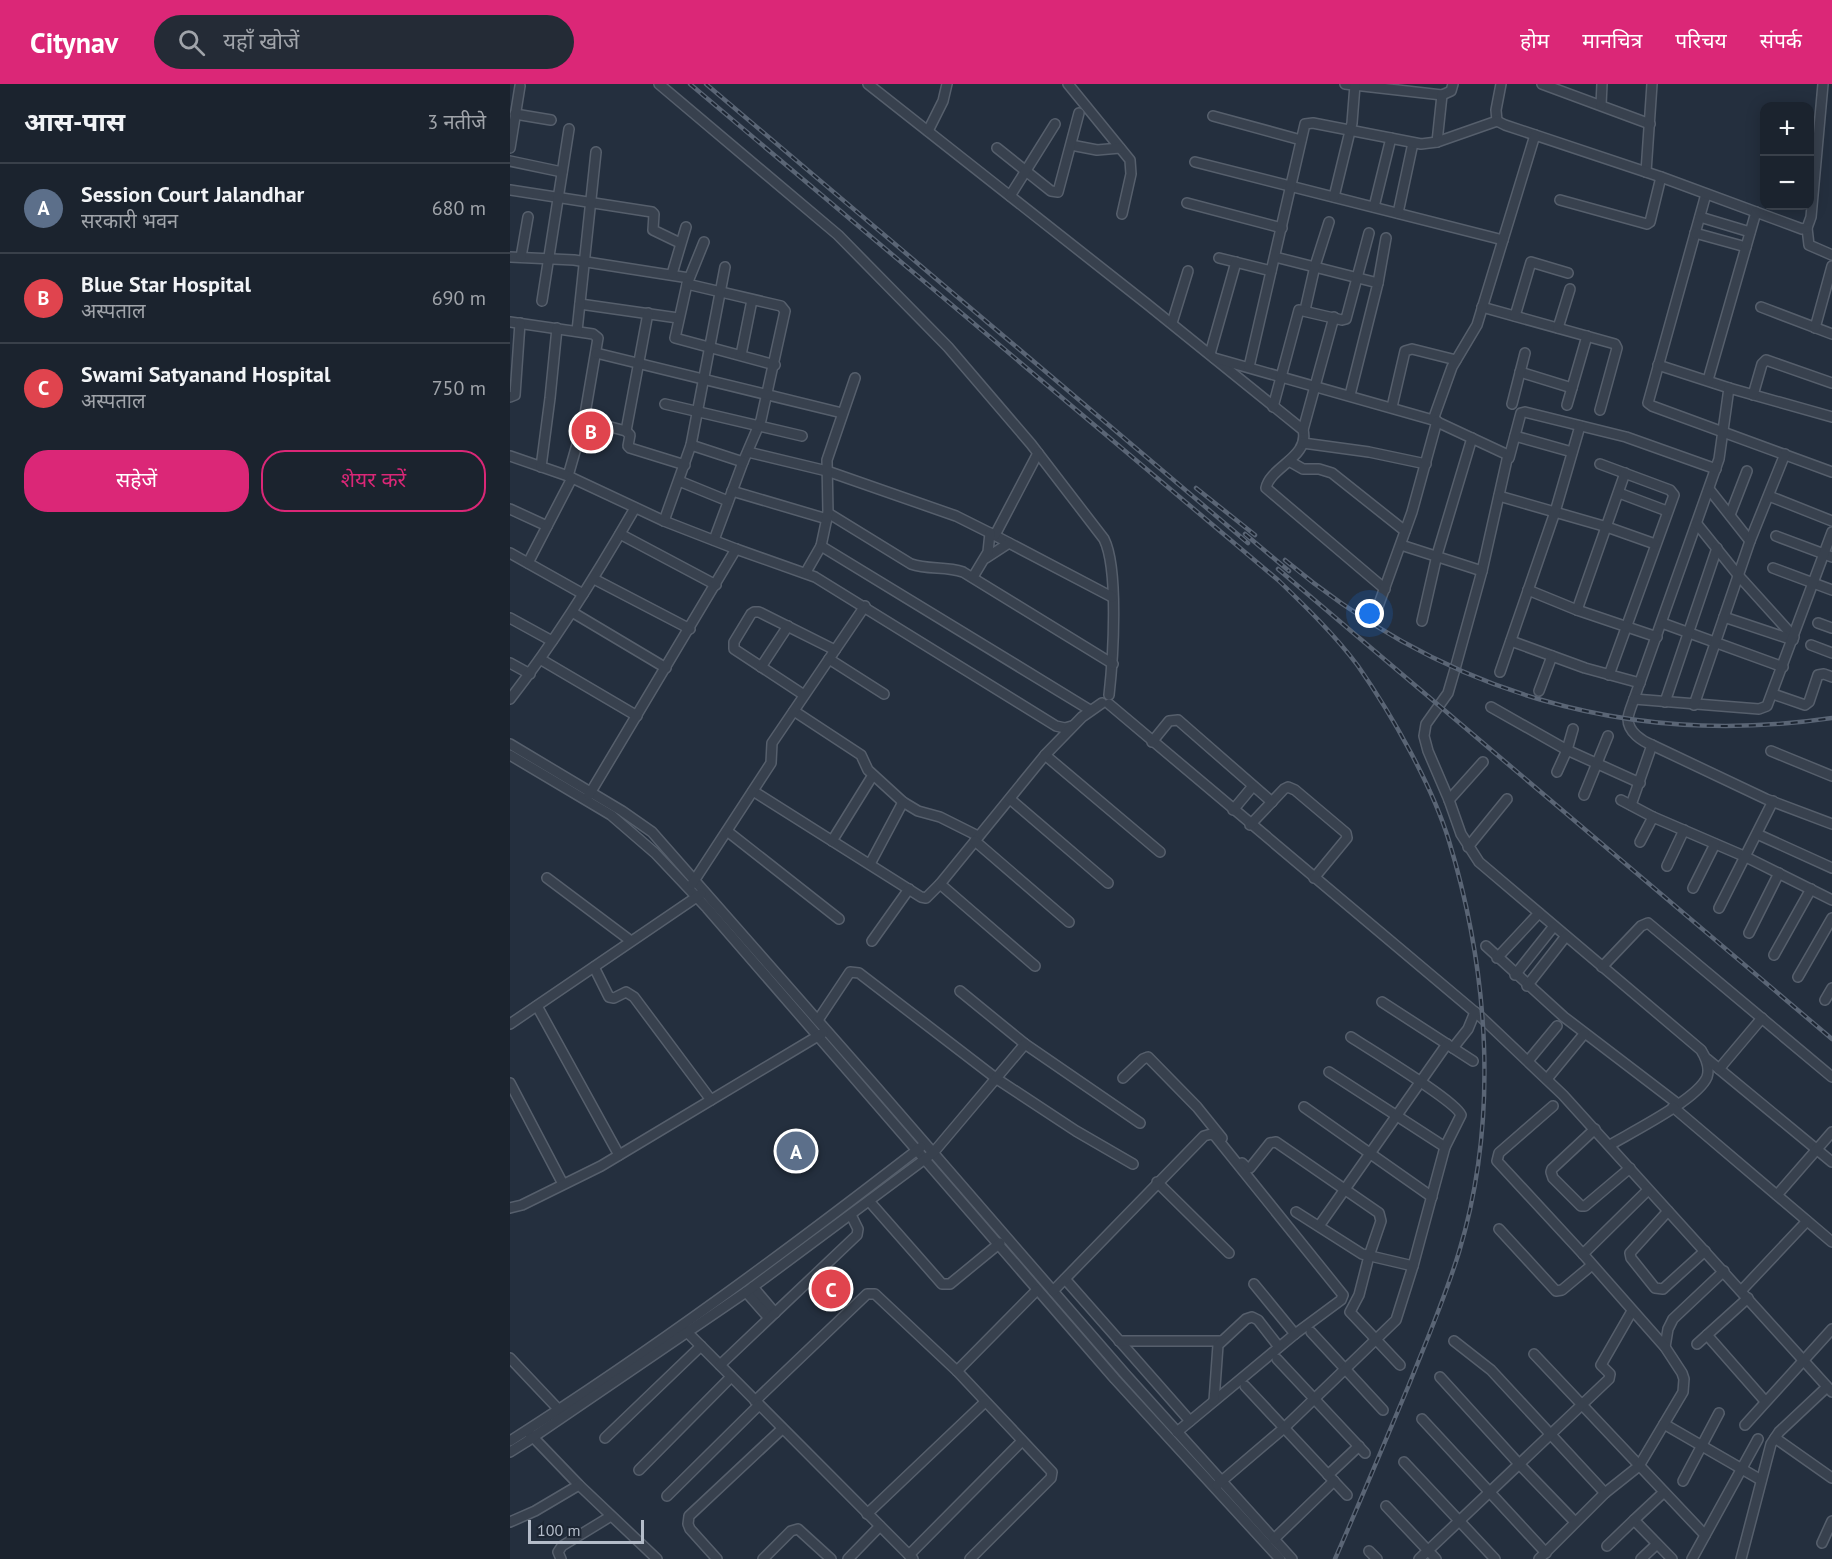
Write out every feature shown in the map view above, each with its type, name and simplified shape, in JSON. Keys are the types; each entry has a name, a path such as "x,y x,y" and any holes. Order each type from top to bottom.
{"street":[{"path":"660,84 838,235 948,347 1038,453 1104,539 1111,556 1113,664 1106,700 1072,726 1045,755 1010,800 926,898 753,791"},
{"path":"868,84 1172,323 1303,430"},
{"path":"928,131 943,101 947,84"},
{"path":"1068,84 1130,160 1131,168 1122,214"},
{"path":"1334,197 1350,130 1350,85 1408,87 1442,95 1451,91 1453,84"},
{"path":"1497,121 1496,110 1500,84"},
{"path":"1542,84 1650,124"},
{"path":"1601,105 1602,84"},
{"path":"1646,172 1652,84"},
{"path":"1823,84 1811,217 1808,228 1809,244 1832,255"},
{"path":"510,148 520,86"},
{"path":"1437,142 1442,95"},
{"path":"997,148 1051,191 1058,192 1079,113"},
{"path":"515,114 551,120"},
{"path":"1214,116 1301,140"},
{"path":"1249,367 1301,140 1305,124 1309,123 1413,143 1437,142 1497,121 1661,177 1797,228 1808,228"},
{"path":"1010,196 1055,124"},
{"path":"542,301 569,129"},
{"path":"1375,615 1406,531 1426,464 1435,420 1456,360 1474,331 1535,135"},
{"path":"1374,207 1390,138"},
{"path":"1398,213 1413,143"},
{"path":"1071,145 1097,150 1120,148"},
{"path":"577,331 596,152"},
{"path":"510,161 562,172"},
{"path":"1195,162 1503,240"},
{"path":"1560,200 1647,224 1650,222 1661,177"},
{"path":"510,190 652,212 654,214 652,230 680,243"},
{"path":"1706,194 1649,405 1832,472"},
{"path":"1187,203 1282,228"},
{"path":"1708,380 1756,212"},
{"path":"521,257 528,217"},
{"path":"1700,217 1750,232"},
{"path":"1305,310 1315,266 1329,222"},
{"path":"672,274 686,227"},
{"path":"1273,407 1299,310 1346,319 1369,233"},
{"path":"1695,233 1746,247"},
{"path":"1350,395 1378,283 1386,238"},
{"path":"704,242 688,281 675,338 775,365"},
{"path":"510,257 585,261 672,274 719,292 782,306 785,311 768,395 759,425 714,540"},
{"path":"1275,257 1378,283"},
{"path":"1219,258 1271,271"},
{"path":"1212,356 1236,262"},
{"path":"1515,316 1531,262 1568,273"},
{"path":"1815,328 1832,266"},
{"path":"664,521 691,445 725,267"},
{"path":"1172,323 1188,270"},
{"path":"1558,328 1570,289"},
{"path":"741,355 752,300"},
{"path":"580,304 678,318"},
{"path":"1482,307 1615,344 1617,348 1600,410"},
{"path":"1761,307 1832,334"},
{"path":"626,431 648,313"},
{"path":"1334,317 1303,430 1303,443 1266,486 1268,491 1385,589"},
{"path":"510,397 515,395 515,322 596,336 598,342 584,420 570,477 528,563"},
{"path":"541,467 557,328"},
{"path":"1567,405 1587,336"},
{"path":"1392,407 1405,351 1412,349 1456,360"},
{"path":"596,353 842,413"},
{"path":"1512,404 1525,353"},
{"path":"1212,356 1435,420 1506,453 1509,458"},
{"path":"1753,395 1762,364 1766,360 1832,383"},
{"path":"1658,365 1832,417"},
{"path":"1520,372 1572,388"},
{"path":"806,572 820,546 827,516 829,455 855,378"},
{"path":"1729,388 1722,447 1716,468 1628,719 1631,728 1641,740 1773,801 1832,824"},
{"path":"665,404 802,436"},
{"path":"1716,468 1626,436 1523,412 1448,693 1426,724 1425,742 1468,847 1487,870 1701,1050 1707,1059 1832,1162"},
{"path":"584,420 626,431 630,435 628,446 630,448 685,465"},
{"path":"1500,672 1555,512 1580,426"},
{"path":"1515,436 1572,452"},
{"path":"1422,621 1437,555 1472,438"},
{"path":"1303,443 1369,452 1426,464"},
{"path":"691,445 743,462"},
{"path":"748,452 827,471 956,516 1112,597"},
{"path":"973,577 985,558 993,534 1038,453"},
{"path":"1694,705 1750,541 1785,454"},
{"path":"510,456 570,477 664,521 736,549 806,572 865,606 1056,726 1065,728 1072,726"},
{"path":"1289,461 1300,468 1319,469 1332,473 1406,531"},
{"path":"1600,464 1673,492 1609,675"},
{"path":"1730,515 1747,471"},
{"path":"1577,610 1625,473"},
{"path":"679,481 728,501"},
{"path":"1709,489 1750,541"},
{"path":"732,491 827,516 911,564 955,569 973,577 1113,664"},
{"path":"1619,493 1667,511"},
{"path":"1499,496 1607,527 1654,544"},
{"path":"1769,496 1832,521"},
{"path":"510,699 530,674 594,579 635,508"},
{"path":"510,509 547,526"},
{"path":"1696,524 1793,638"},
{"path":"1634,699 1759,709 1767,706 1814,583 1828,555 1832,532"},
{"path":"620,534 716,585"},
{"path":"1776,536 1828,555"},
{"path":"985,558 1009,543"},
{"path":"1401,545 1482,571"},
{"path":"820,546 1090,710"},
{"path":"1665,702 1717,548"},
{"path":"589,796 736,549"},
{"path":"510,553 583,594"},
{"path":"1773,568 1832,590"},
{"path":"594,579 690,629"},
{"path":"1528,590 1577,610 1657,637"},
{"path":"688,888 696,880 771,763 772,743 865,606"},
{"path":"572,612 666,668"},
{"path":"804,695 735,651 733,647 753,612 759,612 788,626 832,654 884,694"},
{"path":"1724,617 1793,638"},
{"path":"510,618 552,641"},
{"path":"1662,623 1783,667"},
{"path":"1818,623 1832,628"},
{"path":"761,667 788,626"},
{"path":"1510,641 1609,675 1640,683"},
{"path":"1810,645 1832,653"},
{"path":"1539,691 1552,656"},
{"path":"540,659 637,716"},
{"path":"510,663 530,674"},
{"path":"1773,694 1805,705 1809,702 1818,675 1824,674 1832,677"},
{"path":"1106,700 1250,825 1475,1012 1547,1079 1610,1145 1830,1390 1775,1438 1769,1451 1741,1559"},
{"path":"1491,707 1567,750 1640,783"},
{"path":"794,711 861,755 864,765 903,802 918,811 940,817 976,839 1069,922"},
{"path":"1152,742 1169,722 1178,720 1272,802"},
{"path":"1557,772 1573,729"},
{"path":"1584,795 1608,736"},
{"path":"510,744 589,796 633,834 688,888 1037,1290 1280,1559"},
{"path":"1631,806 1652,745"},
{"path":"1771,751 1832,776"},
{"path":"510,755 622,811 652,832 1177,1432 1292,1559"},
{"path":"1045,755 1160,852"},
{"path":"1449,800 1483,762"},
{"path":"832,841 873,775"},
{"path":"1233,810 1253,786"},
{"path":"1250,825 1286,788 1292,788 1346,833 1347,838 1314,878"},
{"path":"1468,847 1507,799"},
{"path":"1010,800 1108,883"},
{"path":"1621,800 1653,817 1746,857 1832,900"},
{"path":"1719,908 1773,801"},
{"path":"870,864 903,802"},
{"path":"1640,842 1653,817"},
{"path":"1667,866 1684,830"},
{"path":"727,831 839,920"},
{"path":"1757,834 1832,868"},
{"path":"1693,888 1715,844"},
{"path":"1749,933 1779,873"},
{"path":"547,878 631,941"},
{"path":"940,884 1035,966"},
{"path":"872,941 909,889"},
{"path":"1774,956 1810,889"},
{"path":"510,1024 705,891"},
{"path":"1497,958 1539,913"},
{"path":"1798,977 1832,918"},
{"path":"1602,967 1641,926 1648,923 1832,1077"},
{"path":"1515,975 1554,926"},
{"path":"1527,986 1566,936"},
{"path":"1486,945 1527,986 1676,1106 1832,1242"},
{"path":"594,967 609,996 614,998 626,992 634,997 711,1100"},
{"path":"818,1020 848,975 855,971 997,1079 1076,1131 1133,1164"},
{"path":"1825,1000 1832,988"},
{"path":"960,991 1025,1044 1140,1123"},
{"path":"1382,1002 1473,1061"},
{"path":"537,1006 618,1155"},
{"path":"1319,1226 1421,1082 1450,1046 1468,1029 1475,1012"},
{"path":"1719,1069 1762,1018"},
{"path":"1528,1061 1557,1026"},
{"path":"510,1208 522,1205 618,1155 827,1030"},
{"path":"1547,1079 1584,1034"},
{"path":"1214,1488 1284,1428 1377,1340 1398,1316 1445,1148 1461,1112 1421,1082 1351,1037"},
{"path":"510,1452 534,1437 561,1413 680,1325 816,1233 851,1215 933,1153 1025,1044"},
{"path":"1124,1078 1148,1057 1197,1107 1246,1168 1250,1168 1270,1143 1274,1142 1381,1216 1359,1295 1350,1312 1400,1365"},
{"path":"1610,1145 1676,1106 1706,1080 1707,1059"},
{"path":"1329,1072 1445,1148"},
{"path":"510,1083 563,1184"},
{"path":"1422,1419 1490,1492 1542,1556 1605,1493 1640,1466 1683,1392 1682,1373 1665,1347 1497,1161 1499,1153 1553,1106"},
{"path":"1304,1107 1432,1197"},
{"path":"1595,1129 1552,1169 1553,1178 1581,1206 1585,1206 1630,1168"},
{"path":"1777,1195 1832,1132"},
{"path":"1053,1291 1204,1136 1211,1134 1215,1136 1342,1292 1341,1300 1294,1334 1177,1432"},
{"path":"510,1441 526,1430 561,1413 749,1290 926,1143"},
{"path":"1157,1182 1229,1253"},
{"path":"1583,1254 1648,1190"},
{"path":"868,1201 942,1284 950,1284 1007,1238"},
{"path":"1668,1211 1630,1253 1631,1258 1655,1288 1663,1289 1705,1251"},
{"path":"1296,1212 1362,1254 1413,1266"},
{"path":"720,1365 856,1235 858,1228 851,1215"},
{"path":"1697,1344 1745,1294 1807,1221"},
{"path":"1499,1229 1556,1291 1562,1290 1592,1265"},
{"path":"1665,1347 1668,1329 1673,1319 1724,1271"},
{"path":"1065,1279 1191,1421"},
{"path":"1254,1284 1294,1334"},
{"path":"749,1290 772,1316"},
{"path":"957,1371 1037,1290"},
{"path":"667,1496 757,1403 869,1293 875,1294 957,1371 1050,1469 1053,1475 970,1559"},
{"path":"1419,1559 1611,1377 1601,1365 1632,1311"},
{"path":"1214,1401 1217,1351 1221,1341 1246,1319 1252,1317 1258,1320 1279,1347"},
{"path":"680,1325 911,1557 1022,1442"},
{"path":"1745,1425 1832,1329"},
{"path":"1311,1332 1383,1410"},
{"path":"1707,1335 1766,1401"},
{"path":"1119,1341 1221,1341"},
{"path":"1454,1341 1491,1370 1605,1493"},
{"path":"605,1438 701,1347"},
{"path":"1534,1354 1705,1535"},
{"path":"510,1358 561,1413"},
{"path":"1274,1539 1331,1478 1362,1450 1277,1359"},
{"path":"639,1470 731,1377"},
{"path":"1440,1377 1575,1522"},
{"path":"1245,1386 1347,1495"},
{"path":"867,1514 985,1402"},
{"path":"1683,1481 1719,1413"},
{"path":"1664,1424 1761,1480"},
{"path":"717,1559 690,1529 689,1516 782,1429"},
{"path":"526,1430 579,1485 657,1559"},
{"path":"1775,1438 1832,1478"},
{"path":"1692,1559 1758,1439"},
{"path":"1404,1462 1495,1559"},
{"path":"510,1522 535,1511 579,1485"},
{"path":"1607,1546 1664,1492"},
{"path":"1386,1506 1436,1559"},
{"path":"561,1559 558,1552 562,1546 611,1516"},
{"path":"1634,1520 1672,1559"},
{"path":"1821,1543 1832,1521"},
{"path":"848,1559 880,1526"},
{"path":"763,1559 791,1531 798,1529 831,1559"},
{"path":"1641,1559 1657,1544"},
{"path":"1369,1551 1377,1559"}],"railway":[{"path":"690,84 1278,580 1310,611 1358,666 1384,706 1422,774 1442,819 1463,891 1480,994 1484,1046 1484,1098 1480,1150 1472,1202 1448,1286 1335,1559"},
{"path":"706,84 1248,543"},
{"path":"1196,488 1255,535"},
{"path":"1245,534 1289,571"},
{"path":"1285,560 1345,606 1408,645 1473,676 1541,700 1611,716 1683,725 1756,725 1832,718"},
{"path":"1278,569 1832,1039"}],"place":[{"name":"Blue Star Hospital","path":"591,431"},
{"name":"Session Court Jalandhar","path":"796,1151"},
{"name":"Swami Satyanand Hospital","path":"831,1289"}]}
